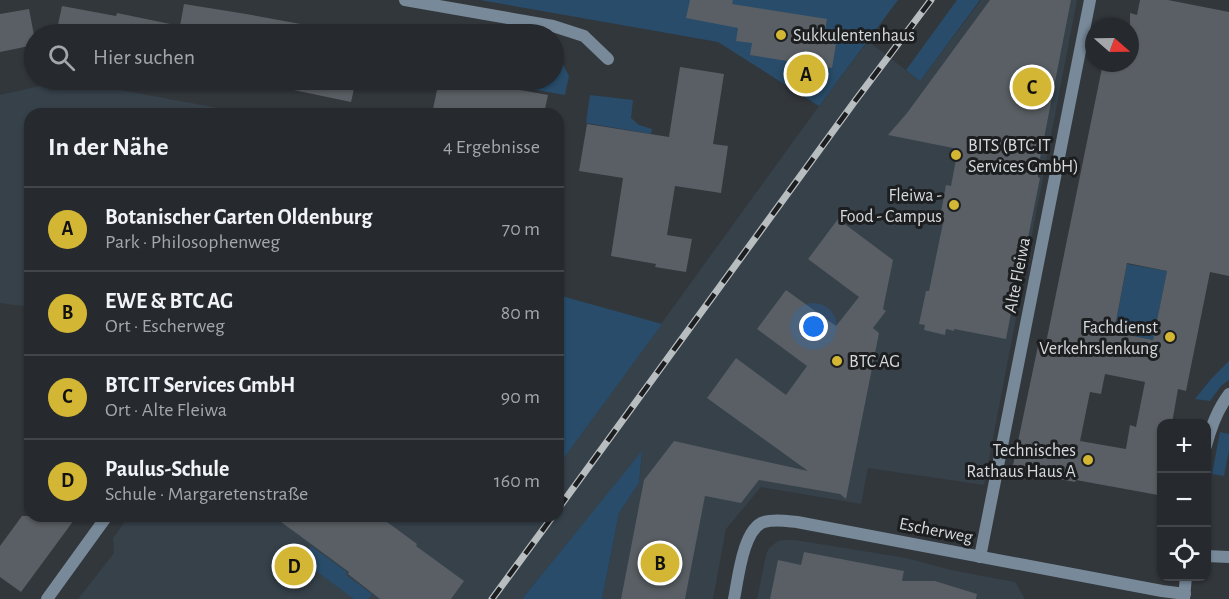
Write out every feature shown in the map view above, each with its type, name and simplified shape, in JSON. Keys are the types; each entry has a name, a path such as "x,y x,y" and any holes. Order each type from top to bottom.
{"street":[{"path":"405,0 542,24"},
{"name":"Alte Fleiwa","path":"980,557 1090,0"},
{"path":"564,30 584,36 608,58"},
{"path":"1211,430 1220,406 1229,394"},
{"name":"Escherweg","path":"734,599 750,532 761,523 777,520 1185,596"},
{"path":"46,599 103,522"},
{"path":"1211,556 1229,557"},
{"path":"1185,596 1186,581"}],"shaded area":[{"path":"480,0 898,0 819,106 718,42"},
{"path":"957,0 980,0 920,81 906,70"},
{"path":"981,0 1077,0 984,485 868,468 861,504 761,487 726,529 713,599 602,599 619,513 639,483 642,452 522,599 78,599 114,553 113,538 125,522 564,522 564,458 868,41 920,81"},
{"path":"564,67 569,76 565,95 536,90 564,90"},
{"path":"24,90 121,90 218,108 24,108 24,306 0,303 0,95"},
{"path":"590,95 633,100 631,118 639,125 652,129 651,134 586,123"},
{"path":"1127,264 1167,271 1153,340 1114,332"},
{"path":"564,297 662,324 564,458"},
{"path":"1229,361 1229,380 1221,386 1210,401 1195,399 1211,379"},
{"path":"1220,432 1229,434 1229,450 1224,476 1212,474"},
{"path":"642,451 639,483 619,513 602,599 522,599"},
{"path":"785,540 906,558 951,570 1015,582 1025,599 757,599 769,548 778,541"},
{"path":"311,546 347,572 346,575 372,594 368,599 354,599 301,560"}],"building":[{"name":"Sukkulentenhaus","path":"690,0 733,0 732,4 827,19 823,42 836,44 832,68 750,55 752,43 736,41 738,28 686,18"},
{"path":"990,0 1071,0 1037,174 1040,178 1006,339 954,329 954,331 946,329 945,335 924,330 925,325 919,324 926,291 929,291 944,218 940,217 946,185 951,186 958,149 888,135 907,113"},
{"path":"1140,0 1168,0 1229,12 1229,276 1210,272 1186,391 1178,389 1173,419 1157,419 1157,495 1012,470 1039,341 1046,343 1101,72 1139,72 1139,18 1130,18 1130,13 1137,15","holes":["1127,263 1167,271 1153,340 1114,332","1105,374 1145,382 1136,427 1130,425 1126,449 1080,441 1090,392 1101,394"]},
{"path":"184,4 301,24 180,24"},
{"path":"62,6 116,16 117,13 170,24 58,24"},
{"path":"29,9 32,24 24,24 24,47 0,52 0,14"},
{"path":"680,67 724,74 713,144 728,146 721,193 675,186 667,235 692,239 686,272 611,256 623,178 579,171 587,124 669,137"},
{"path":"294,90 354,90 351,102"},
{"path":"437,90 520,90 548,95 545,108 433,108"},
{"name":"BTC AG","path":"838,219 893,260 883,309 886,311 873,328 879,333 846,499 840,494 759,480 741,503 705,496 685,599 621,599 644,480 674,441 808,471 707,398 736,358 786,395 807,366 757,329 786,290 836,326 859,297 808,259"},
{"path":"22,516 24,516 24,522 73,522 21,592 0,577 0,546"},
{"path":"281,522 387,522 464,581 451,599 380,599 348,574 349,572"},
{"path":"804,552 904,571 902,581 935,581 977,594 976,599 770,599 778,560 801,565"}],"railway":[{"path":"564,501 931,0"},
{"path":"492,599 549,522"}],"place":[{"name":"Sukkulentenhaus","path":"781,35"},
{"name":"Botanischer Garten Oldenburg","path":"806,74"},
{"name":"BTC IT Services GmbH","path":"1032,87"},
{"name":"BITS (BTC IT Services GmbH)","path":"956,155"},
{"name":"Fleiwa - Food - Campus","path":"954,205"},
{"name":"Fachdienst Verkehrslenkung","path":"1170,337"},
{"name":"BTC AG","path":"837,361"},
{"name":"Technisches Rathaus Haus A","path":"1088,460"},
{"name":"EWE & BTC AG","path":"660,563"},
{"name":"Paulus-Schule","path":"294,566"}]}
